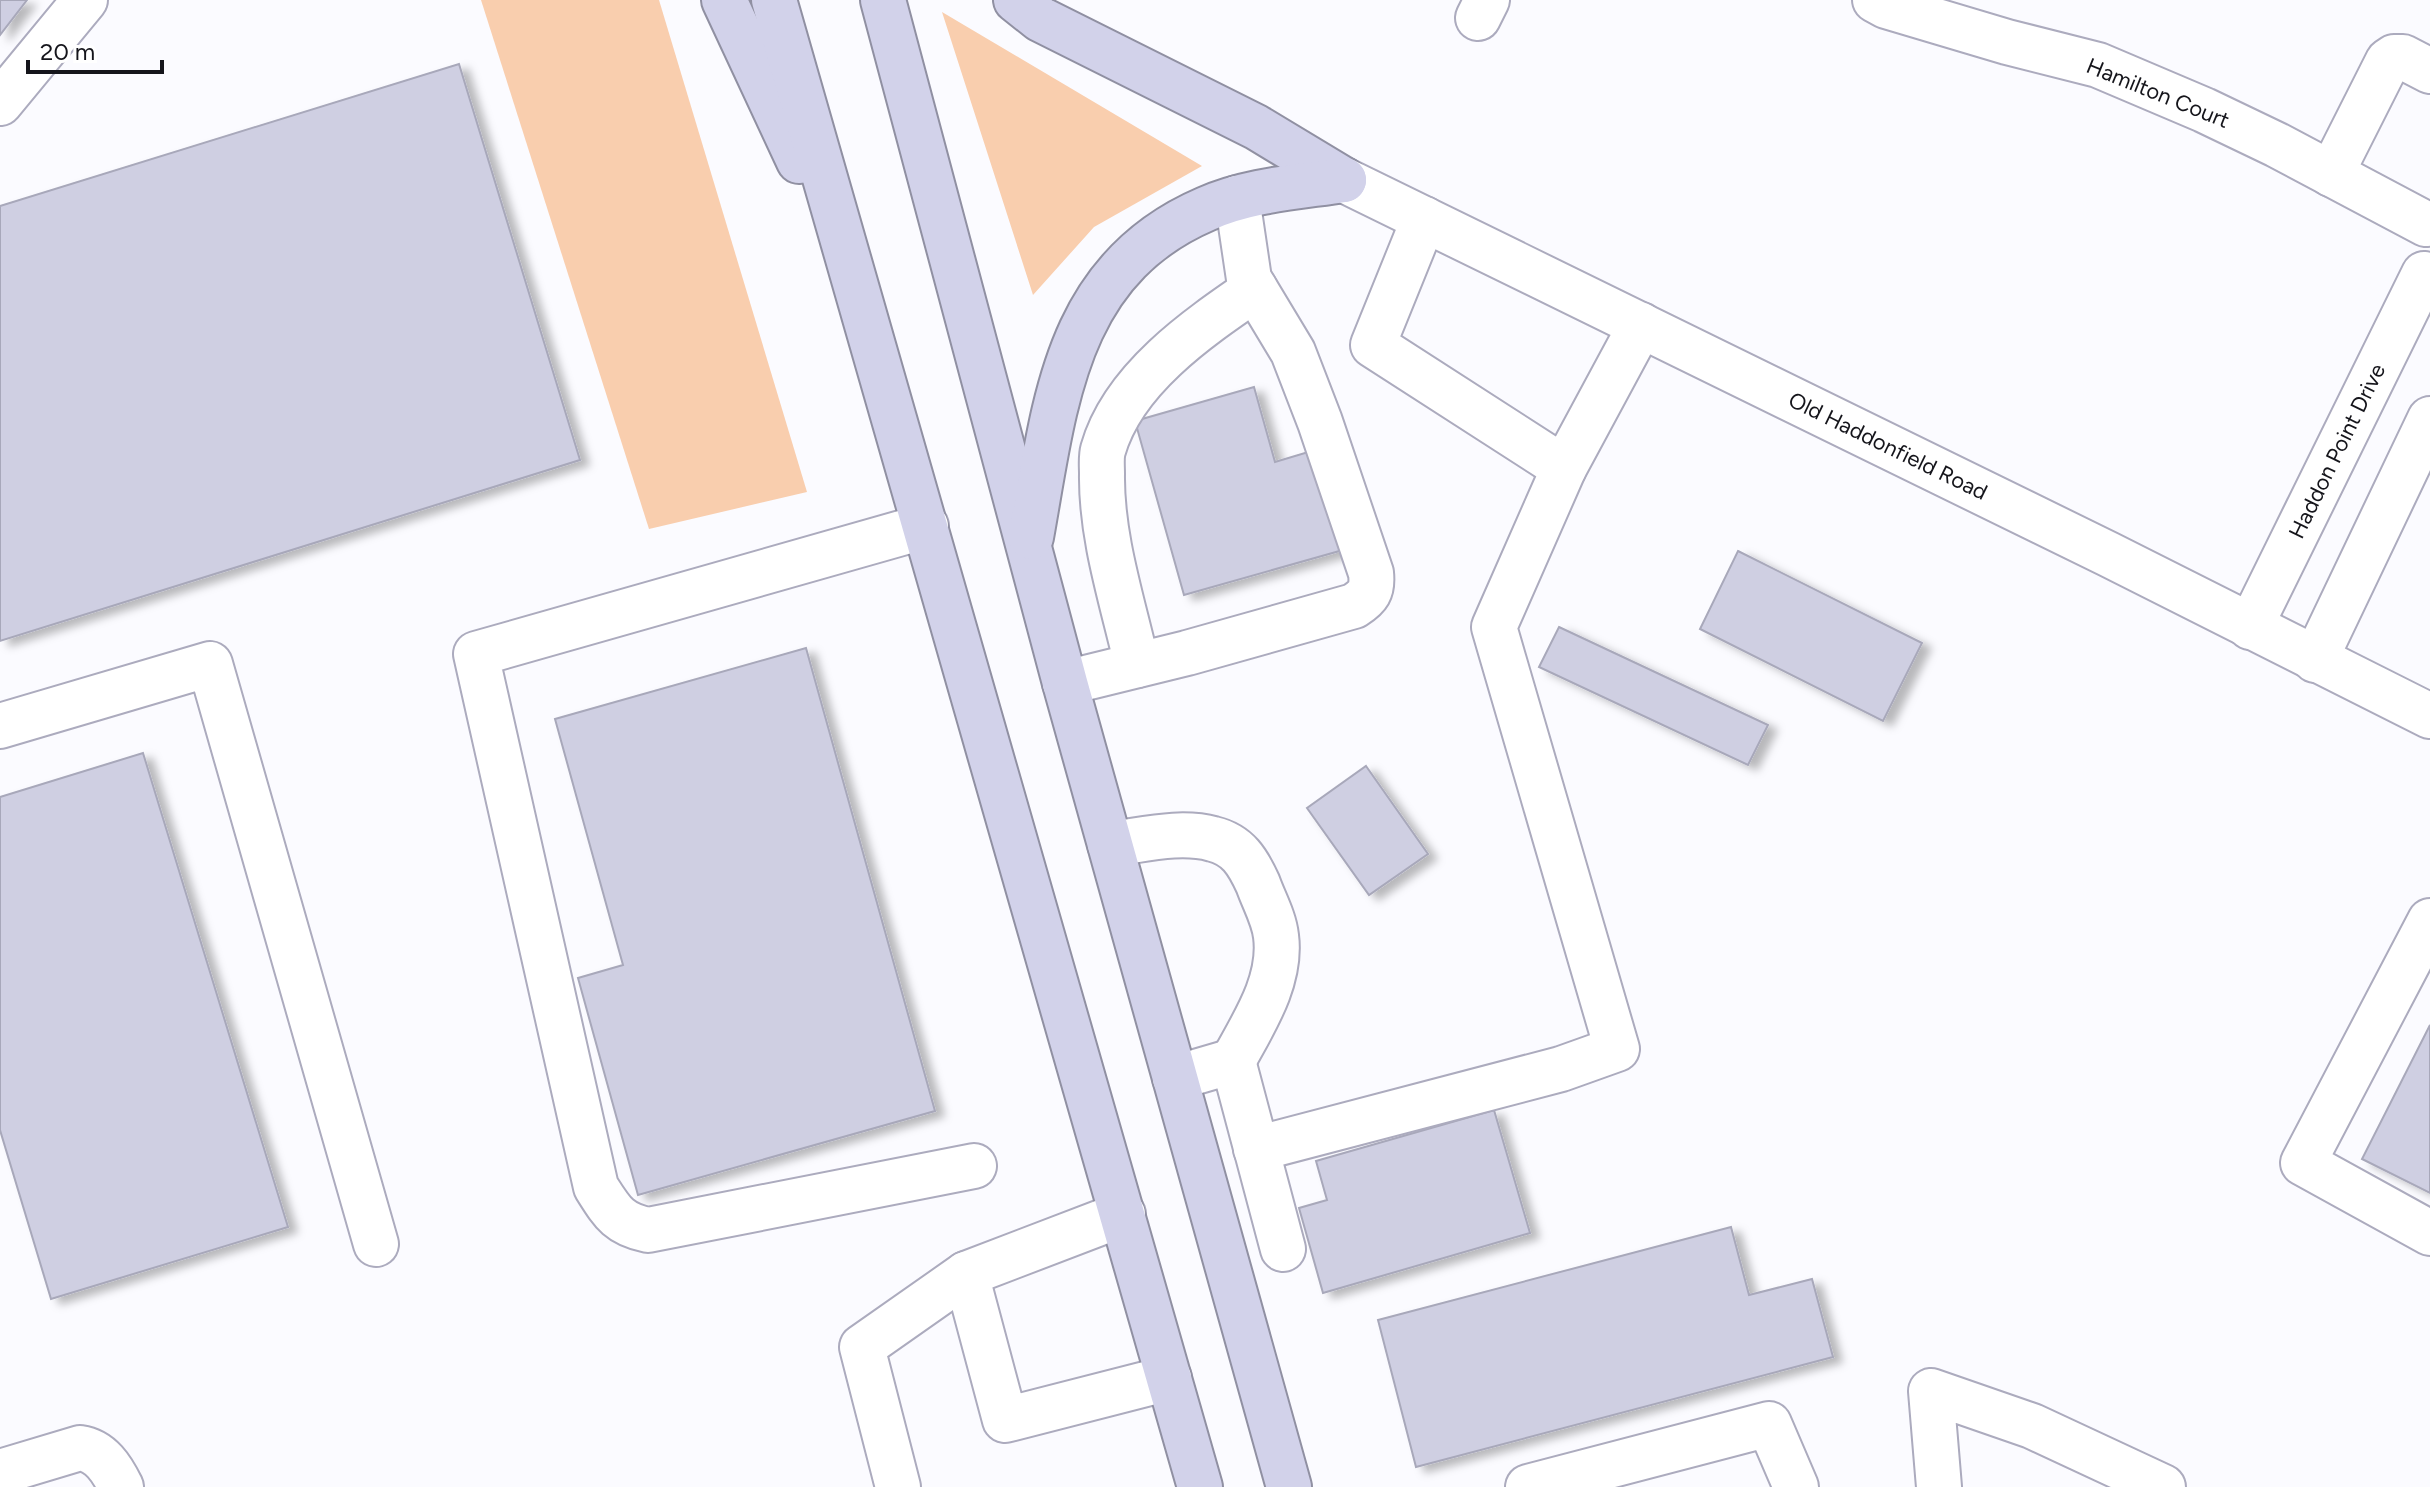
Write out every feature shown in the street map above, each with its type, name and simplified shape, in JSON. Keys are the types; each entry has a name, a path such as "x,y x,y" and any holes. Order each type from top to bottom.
{"highway":[{"path":"724,0 859,290"},
{"path":"774,0 1200,1487"},
{"path":"883,0 1065,683 1289,1487"},
{"path":"1016,0 1040,19 1256,127 1344,180"},
{"path":"1029,549 1062,375 1079,331 1105,287 1138,251 1177,224 1206,209 1237,198 1344,180"}],"street":[{"path":"0,103 85,0"},
{"name":"Hamilton Court","path":"1875,0 2007,42 2098,65 2204,110 2428,222"},
{"path":"2331,174 2388,61 2403,57 2430,71"},
{"name":"Old Haddonfield Road","path":"1344,180 2094,547 2430,716"},
{"path":"1065,683 1354,606 1367,597 1372,586 1371,573 1293,352 1249,279 1237,198"},
{"path":"1424,219 1373,345 1564,468"},
{"path":"2427,279 2419,257 2420,240 2428,222"},
{"name":"Haddon Point Drive","path":"2250,627 2427,279"},
{"path":"1137,665 1106,529 1102,492 1103,451 1130,398 1171,350 1255,289"},
{"path":"1256,1149 1561,1069 1617,1049 1494,627 1564,468 1641,325"},
{"path":"2315,660 2430,419"},
{"path":"926,526 476,654 596,1187 613,1214 629,1226 648,1230 974,1166"},
{"path":"0,726 210,664 376,1244"},
{"path":"1110,844 1181,835 1209,837 1238,850 1249,865 1273,922 1276,952 1267,996 1233,1061 1283,1249"},
{"path":"2430,921 2303,1163 2430,1233"},
{"path":"1175,1078 1233,1061"},
{"path":"898,1487 862,1347 966,1274 1123,1214"},
{"path":"966,1274 1005,1420 1169,1378"},
{"path":"1939,1487 1931,1391 2032,1426 2163,1487"},
{"path":"1528,1487 1769,1424 1796,1487"},
{"path":"0,1472 80,1448 90,1450 106,1462 121,1487"}],"shaded area":[{"path":"481,0 659,0 807,492 649,529"},
{"path":"942,12 1202,166 1094,227 1033,295"}],"building":[{"path":"0,0 27,0 0,35"},
{"path":"459,64 580,460 0,641 0,206"},
{"path":"1254,387 1275,462 1315,450 1343,550 1184,595 1135,421"},
{"path":"1738,551 1922,643 1883,721 1700,629"},
{"path":"1559,627 1768,725 1748,765 1539,667"},
{"path":"806,648 935,1111 638,1195 578,978 623,965 555,719"},
{"path":"143,753 288,1227 51,1299 0,1130 0,797"},
{"path":"1366,766 1428,854 1369,895 1307,808"},
{"path":"2430,1025 2430,1193 2362,1159"},
{"path":"1494,1110 1530,1233 1323,1293 1299,1208 1327,1200 1316,1161"},
{"path":"1731,1227 1749,1295 1812,1279 1833,1357 1416,1467 1378,1320"}]}
